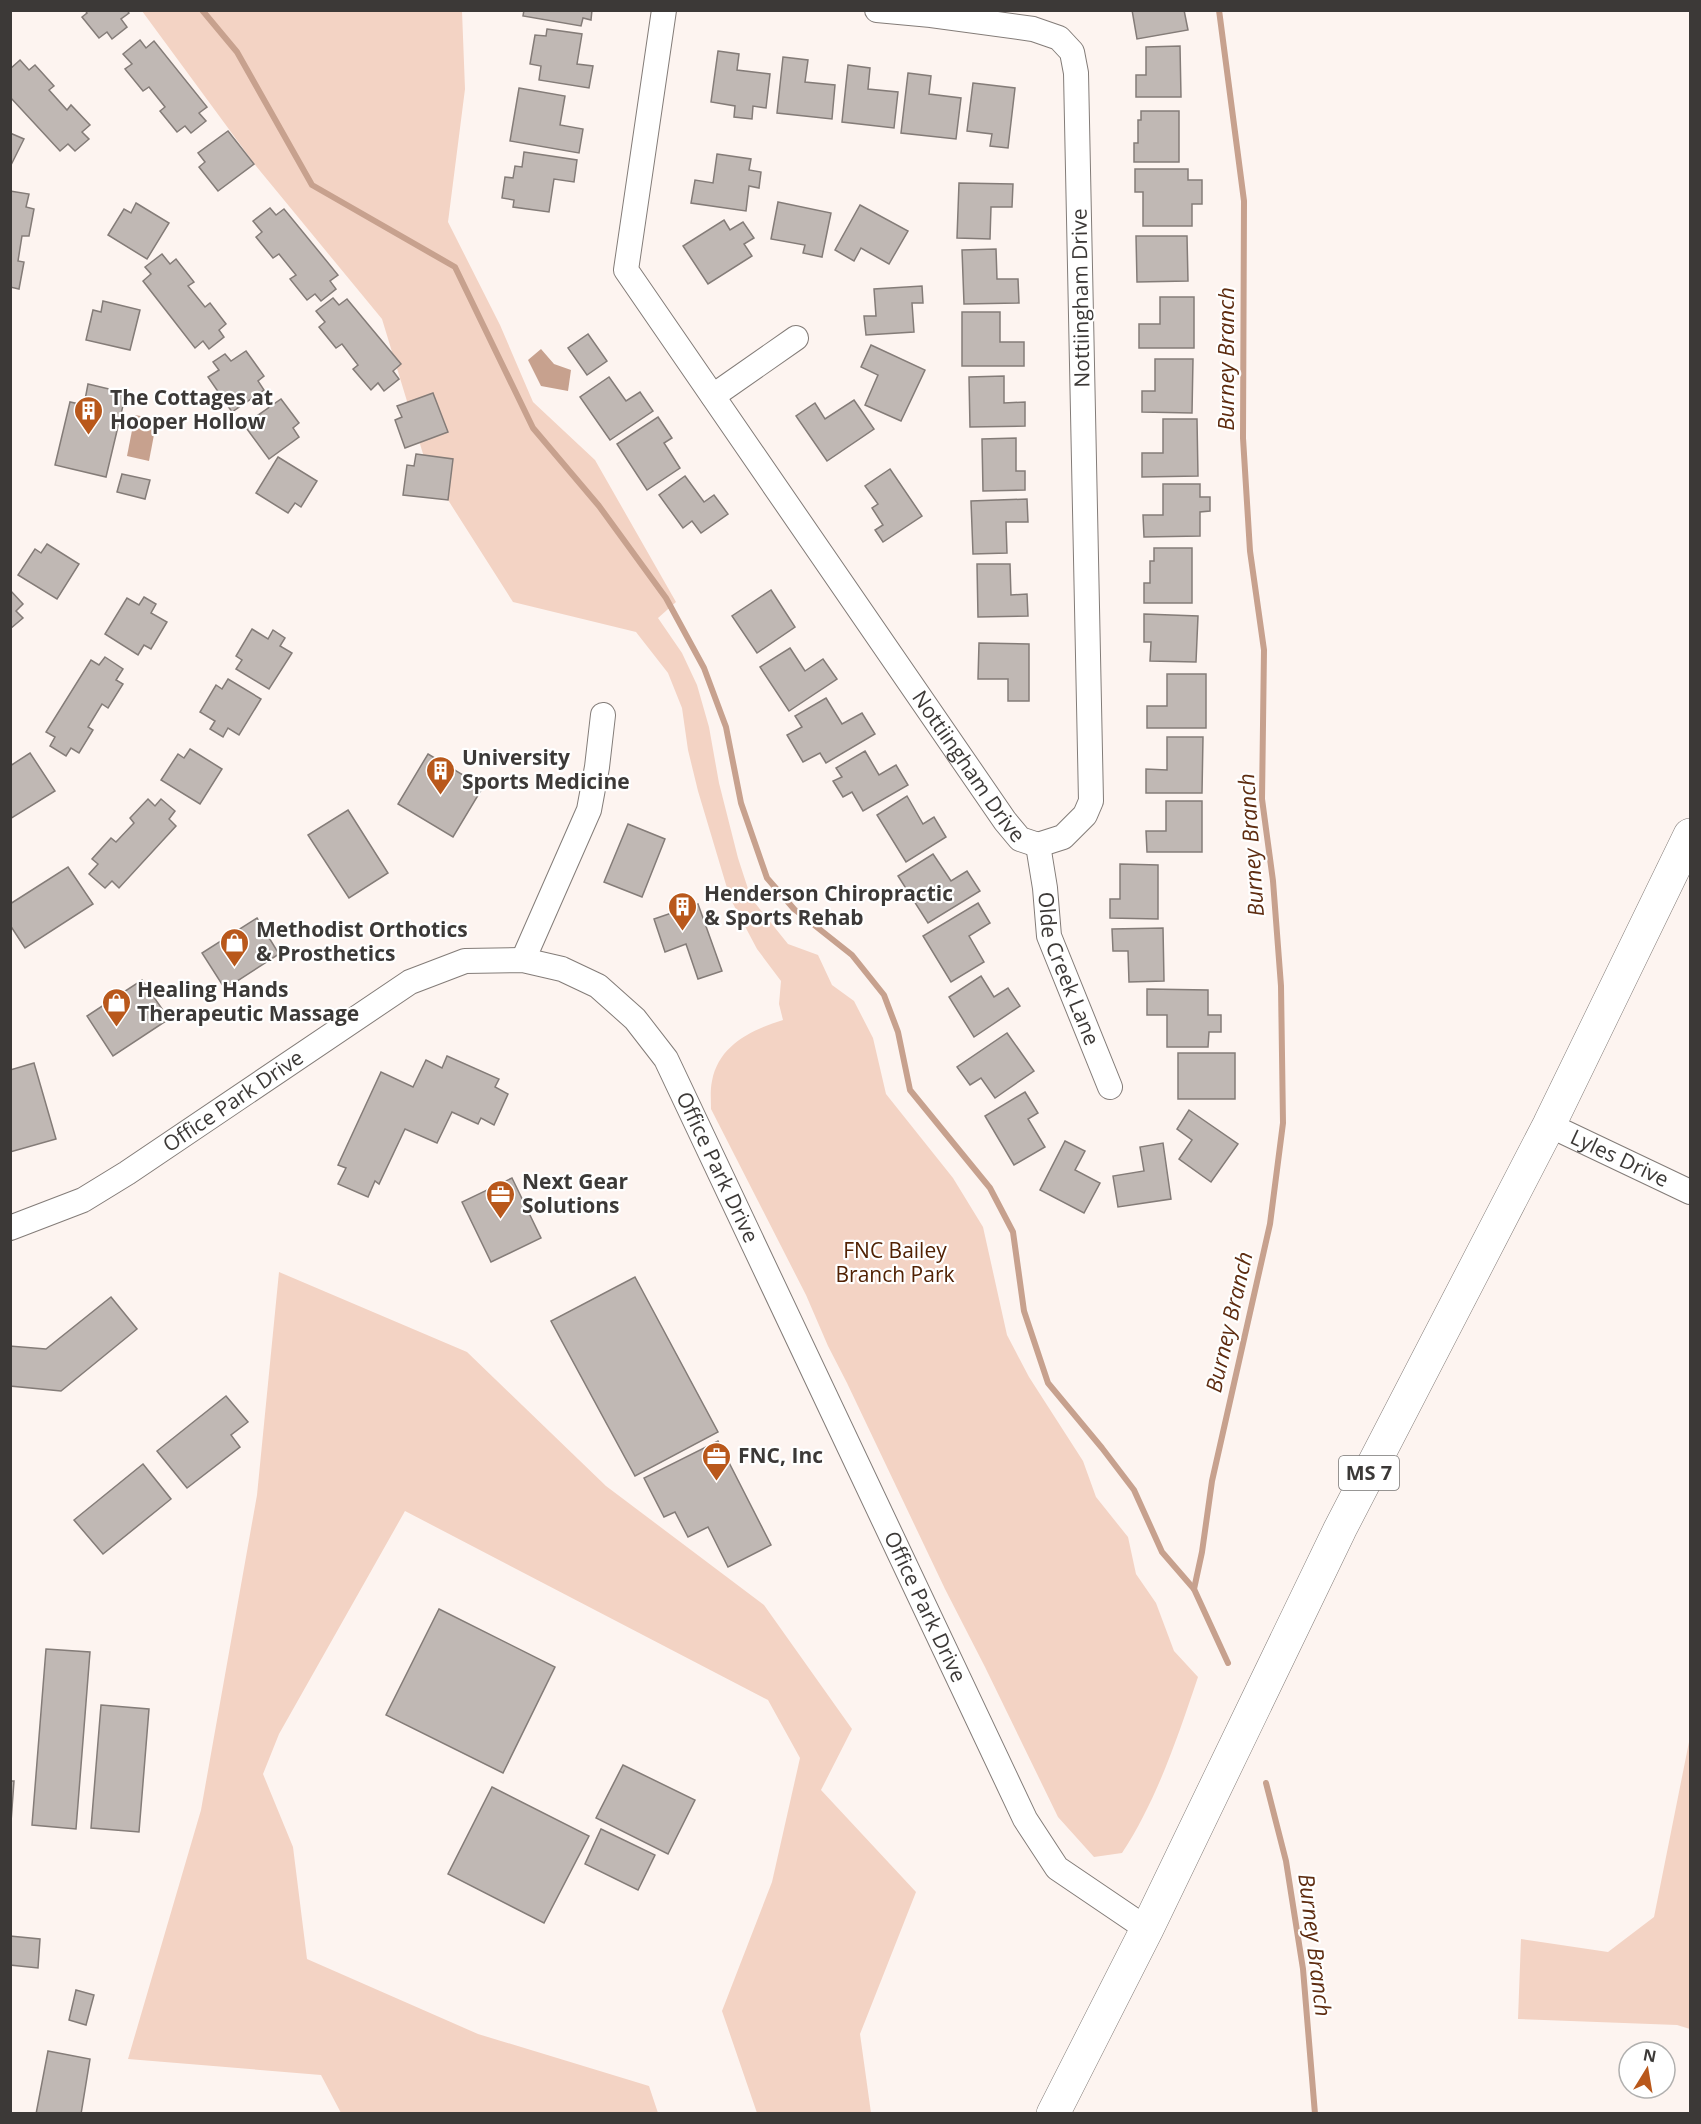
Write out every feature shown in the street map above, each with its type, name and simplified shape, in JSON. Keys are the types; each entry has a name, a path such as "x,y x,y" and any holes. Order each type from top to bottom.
{"highway":[{"name":"MS 7","path":"1053,2114 1147,1929 1340,1529 1549,1125 1690,836"}],"street":[{"name":"Nottiingham Drive","path":"664,10 626,270 1005,821 1020,839 1038,844 1063,837 1085,815 1091,801 1076,73 1072,52 1059,38 1033,29 931,13 877,10"},
{"path":"713,396 796,338"},
{"path":"523,960 589,810 603,715"},
{"name":"Olde Creek Lane","path":"1038,844 1049,936 1110,1087"},
{"name":"Office Park Drive","path":"10,1228 83,1200 119,1178 410,982 465,961 523,960 562,969 598,986 635,1019 666,1059 1024,1819 1057,1868 1147,1929"},
{"name":"Lyles Drive","path":"1549,1125 1690,1192"}],"green space":[{"name":"FNC Bailey Branch Park","path":"142,11 462,11 465,89 448,222 500,325 533,402 595,460 676,602 658,618 682,653 697,685 709,727 719,783 738,858 751,898 788,944 818,955 832,985 854,1001 873,1038 886,1094 953,1178 983,1227 1007,1335 1029,1377 1083,1461 1096,1497 1128,1537 1136,1574 1156,1603 1174,1651 1198,1677 1156,1790 1122,1853 1094,1857 1058,1817 945,1589 828,1346 806,1295 711,1109 712,1081 716,1068 729,1049 748,1034 783,1020 779,1004 781,981 757,949 730,898 698,791 688,750 682,708 668,673 636,632 513,602 427,467 382,319 256,166"},
{"path":"279,1272 467,1352 606,1486 764,1605 852,1729 821,1790 916,1892 860,2034 871,2113 757,2113 722,2011 772,1882 800,1758 768,1700 405,1511 279,1734 263,1774 293,1847 307,1959 478,2034 649,2086 658,2113 341,2113 321,2075 128,2059 201,1810 257,1495"},
{"path":"1690,1737 1690,2029 1677,2025 1518,2019 1521,1939 1608,1952 1654,1917"}],"shaded area":[{"path":"541,349 554,364 571,370 568,391 541,386 528,360"},
{"path":"135,415 157,419 149,461 127,456"}],"building":[{"path":"85,10 127,10 129,13 121,19 127,27 112,39 107,32 99,38 82,17 87,13"},
{"path":"524,10 592,10 591,20 583,18 581,26 523,16"},
{"path":"1132,10 1184,10 1188,30 1137,39"},
{"path":"547,29 582,34 577,64 593,66 589,88 539,80 541,66 530,64 535,35 546,36"},
{"path":"140,40 146,48 154,41 207,107 199,113 206,121 191,133 185,126 177,132 160,111 165,107 149,87 143,91 125,69 132,64 123,54"},
{"path":"1180,46 1181,97 1136,97 1136,75 1146,75 1146,47"},
{"path":"718,51 739,54 737,70 770,74 766,108 753,106 752,119 734,117 735,106 711,102"},
{"path":"783,57 808,60 805,82 835,85 832,119 777,113"},
{"path":"20,60 29,70 35,65 54,86 49,90 67,110 71,105 90,125 82,132 89,139 75,151 68,144 60,151 10,97 10,69"},
{"path":"848,65 870,68 868,89 898,92 894,128 842,122"},
{"path":"908,73 931,76 929,94 961,98 956,139 901,133"},
{"path":"973,83 1015,88 1008,148 990,146 992,134 967,131"},
{"path":"519,88 565,96 560,125 583,129 579,153 510,141"},
{"path":"1141,111 1179,111 1179,162 1134,162 1134,143 1138,143 1138,120 1141,120"},
{"path":"228,131 254,164 218,191 199,167 205,162 198,153"},
{"path":"10,133 24,139 10,167"},
{"path":"524,152 577,160 574,182 554,179 549,212 513,207 514,200 502,198 505,177 513,178 515,166 522,167"},
{"path":"717,154 751,159 749,170 761,172 759,188 749,186 746,211 691,203 695,180 713,183"},
{"path":"1135,169 1188,169 1188,180 1202,180 1202,204 1192,204 1192,226 1143,226 1143,192 1135,192"},
{"path":"959,183 1013,184 1012,207 991,207 990,239 957,238"},
{"path":"10,191 29,194 26,207 34,209 29,236 22,236 18,261 24,262 19,289 10,287"},
{"path":"778,202 831,213 822,257 803,253 805,245 771,239"},
{"path":"136,203 169,223 147,259 108,235 124,209 131,213"},
{"path":"860,205 908,231 889,264 861,248 854,261 835,250"},
{"path":"270,208 276,215 284,209 338,275 330,281 336,289 321,301 315,294 307,300 290,279 296,275 279,254 273,258 256,237 262,232 253,221"},
{"path":"724,220 730,230 743,222 754,238 744,244 752,256 708,284 683,246"},
{"path":"1136,236 1187,236 1188,281 1137,282"},
{"path":"996,249 997,279 1018,279 1019,303 964,304 962,250"},
{"path":"162,254 170,264 176,259 194,282 188,286 205,307 210,303 226,324 219,330 224,337 209,349 203,341 195,348 143,281 151,274 145,267"},
{"path":"922,286 923,303 912,303 914,332 866,335 864,316 876,316 874,289"},
{"path":"1160,297 1194,297 1194,348 1139,348 1139,324 1160,324"},
{"path":"333,298 339,305 347,299 401,364 393,371 399,379 384,391 378,383 371,390 353,369 358,365 342,344 336,348 319,327 325,322 316,311"},
{"path":"103,301 140,310 130,350 86,340 93,310 101,312"},
{"path":"962,312 1000,312 1000,342 1024,342 1024,366 962,366"},
{"path":"588,334 607,361 587,375 568,348"},
{"path":"871,345 925,370 901,421 865,405 878,375 861,367"},
{"path":"246,351 264,376 258,381 264,390 232,412 208,377 219,370 213,362 225,354 231,361"},
{"path":"1155,359 1193,359 1192,413 1142,412 1142,391 1155,391"},
{"path":"1004,376 1004,403 1025,402 1025,426 970,427 969,377"},
{"path":"609,377 626,401 640,392 653,411 610,440 580,397"},
{"name":"The Cottages at Hooper Hollow","path":"88,384 126,393 106,477 55,465 70,402 84,405"},
{"path":"433,393 448,432 405,448 395,420 402,417 397,406"},
{"path":"281,399 299,423 293,428 299,437 269,459 244,425"},
{"path":"854,400 874,429 827,461 796,416 815,403 825,419"},
{"path":"658,417 672,438 664,443 680,468 647,490 617,444"},
{"path":"1163,419 1197,419 1198,476 1142,477 1142,453 1163,453"},
{"path":"1016,438 1016,471 1025,471 1025,490 983,491 982,439"},
{"path":"416,454 453,459 448,500 403,495 407,465 414,466"},
{"path":"278,457 317,481 301,507 295,503 288,513 256,493"},
{"path":"890,469 922,516 883,542 875,530 883,525 872,508 878,504 865,486"},
{"path":"122,474 150,480 145,499 117,492"},
{"path":"685,476 704,502 714,495 728,514 701,533 692,521 683,528 659,495"},
{"path":"1163,484 1200,484 1200,497 1210,497 1210,511 1200,512 1200,536 1144,537 1143,515 1163,515"},
{"path":"1027,499 1028,522 1006,522 1007,553 973,554 971,501"},
{"path":"47,544 79,564 57,599 18,575 35,549 41,553"},
{"path":"1154,548 1192,548 1192,603 1144,603 1144,583 1150,583 1150,561 1154,561"},
{"path":"977,564 1010,564 1011,595 1027,594 1028,616 978,617"},
{"path":"10,590 23,604 16,611 23,618 10,629"},
{"path":"771,590 795,627 757,653 732,616"},
{"path":"144,597 156,604 151,613 167,622 151,649 144,645 138,655 105,634 127,598 139,605"},
{"path":"1144,614 1198,616 1196,662 1150,661 1151,642 1144,642"},
{"path":"252,629 268,639 273,630 285,638 280,646 292,653 269,689 236,669 242,660 236,656"},
{"path":"979,643 1029,644 1029,701 1008,701 1008,679 978,679"},
{"path":"790,648 805,671 823,659 837,679 789,711 760,667"},
{"path":"105,657 123,669 116,680 123,684 108,708 102,704 88,727 93,730 79,753 71,748 66,756 50,746 55,737 46,732 91,660 99,665"},
{"path":"1167,674 1206,674 1206,728 1147,728 1147,706 1167,706"},
{"path":"228,679 261,699 239,735 228,728 223,737 210,729 215,721 200,712 216,685 222,689"},
{"path":"826,698 842,724 862,713 875,734 826,763 820,753 803,762 787,735 802,727 795,716"},
{"path":"1167,737 1203,737 1202,793 1146,793 1146,769 1167,770"},
{"path":"190,749 222,769 200,804 161,780 178,754 184,758"},
{"path":"865,751 879,775 896,765 908,785 863,811 852,792 843,797 833,781 842,777 836,768"},
{"path":"30,753 55,791 10,819 10,766"},
{"name":"University Sports Medicine","path":"428,754 483,787 453,837 398,804"},
{"path":"907,796 923,824 934,817 946,837 906,862 877,815"},
{"path":"148,799 155,806 161,799 175,811 169,819 176,826 119,888 112,881 105,888 89,874 98,864 92,859 111,838 116,842 134,823 130,818"},
{"path":"1166,801 1202,801 1202,852 1147,852 1146,831 1166,831"},
{"path":"348,810 388,873 349,898 308,835"},
{"path":"628,824 665,839 642,897 604,882"},
{"path":"933,854 951,881 967,871 980,891 928,923 898,876"},
{"path":"1120,864 1158,865 1158,919 1110,918 1110,899 1120,899"},
{"path":"68,867 93,904 25,948 10,925 10,904"},
{"path":"978,903 990,923 969,936 984,962 951,982 923,936"},
{"name":"Henderson Chiropractic & Sports Rehab","path":"698,904 722,971 698,979 686,944 665,952 654,919"},
{"path":"257,918 279,954 225,989 202,953"},
{"path":"1163,928 1164,981 1129,982 1128,951 1113,951 1112,929"},
{"path":"981,976 994,997 1008,988 1020,1006 974,1037 949,997"},
{"path":"142,980 169,1019 113,1056 87,1016"},
{"path":"1147,989 1208,990 1208,1015 1221,1015 1221,1032 1209,1032 1208,1047 1167,1047 1167,1015 1147,1015"},
{"path":"1007,1033 1034,1071 995,1098 981,1078 970,1085 957,1067"},
{"path":"1178,1053 1235,1053 1235,1099 1178,1099"},
{"path":"447,1056 499,1079 495,1087 508,1094 494,1125 481,1118 478,1124 452,1112 437,1143 405,1129 379,1184 375,1181 368,1197 338,1184 346,1168 338,1165 381,1072 413,1087 426,1060 442,1068"},
{"path":"34,1063 56,1139 10,1152 10,1070"},
{"path":"1025,1092 1038,1113 1028,1119 1045,1147 1014,1165 985,1116"},
{"path":"1189,1110 1238,1144 1211,1182 1179,1159 1192,1140 1177,1129"},
{"path":"1065,1141 1085,1151 1075,1170 1100,1183 1084,1213 1040,1190"},
{"path":"1163,1143 1171,1199 1118,1207 1113,1176 1144,1171 1140,1147"},
{"name":"Next Gear Solutions","path":"512,1178 541,1238 491,1262 462,1202"},
{"path":"635,1277 718,1432 635,1476 551,1321"},
{"path":"111,1297 137,1329 61,1391 10,1386 10,1346 46,1349"},
{"path":"226,1396 248,1422 231,1435 240,1447 187,1488 157,1451"},
{"path":"718,1441 771,1545 728,1567 708,1527 688,1537 675,1512 664,1517 644,1478"},
{"path":"143,1464 171,1499 103,1554 74,1520"},
{"path":"439,1609 555,1667 503,1773 386,1715"},
{"path":"46,1649 90,1652 76,1829 32,1825"},
{"path":"101,1705 149,1709 139,1832 91,1828"},
{"path":"623,1765 695,1800 668,1854 596,1818"},
{"path":"10,1781 14,1781 11,1822 10,1822"},
{"path":"492,1787 589,1836 544,1923 448,1874"},
{"path":"601,1829 655,1855 638,1890 585,1864"},
{"path":"10,1936 40,1939 38,1968 10,1965"},
{"path":"76,1990 94,1995 86,2025 69,2020"},
{"path":"48,2051 90,2059 81,2114 36,2114"}],"waterway":[{"path":"202,10 237,52 312,185 455,267 533,428 599,506 666,598 704,668 726,727 741,803 767,878 794,909 852,955 884,995 898,1032 910,1090 990,1188 1013,1232 1024,1311 1048,1383 1134,1490 1162,1552 1194,1589 1228,1663"},
{"name":"Burney Branch","path":"1194,1589 1202,1552 1212,1481 1270,1224 1283,1123 1281,986 1273,881 1262,799 1264,650 1250,551 1243,438 1244,201 1219,10"},
{"name":"Burney Branch","path":"1266,1783 1286,1861 1303,1969 1315,2114"}],"place":[{"name":"The Cottages at Hooper Hollow","path":"89,436"},
{"name":"University Sports Medicine","path":"441,796"},
{"name":"Henderson Chiropractic & Sports Rehab","path":"683,932"},
{"name":"Methodist Orthotics & Prosthetics","path":"235,968"},
{"name":"Healing Hands Therapeutic Massage","path":"116,1028"},
{"name":"Next Gear Solutions","path":"501,1220"},
{"name":"FNC, Inc","path":"717,1482"}]}
